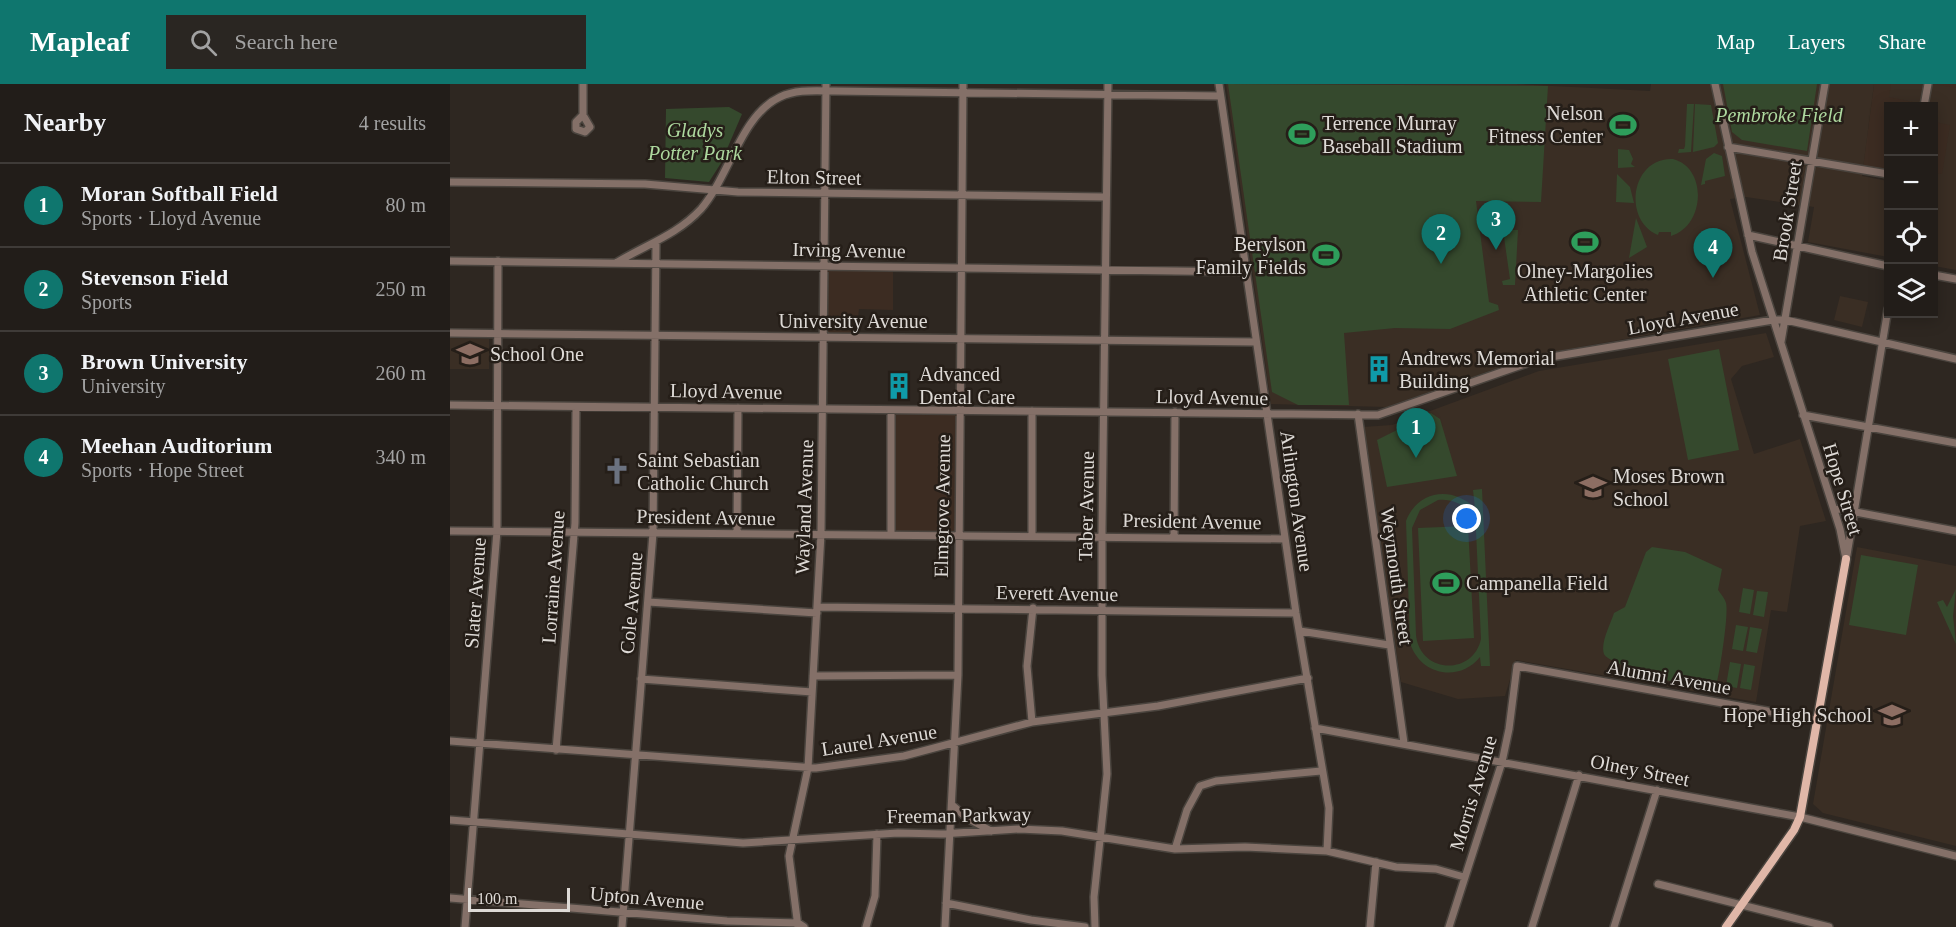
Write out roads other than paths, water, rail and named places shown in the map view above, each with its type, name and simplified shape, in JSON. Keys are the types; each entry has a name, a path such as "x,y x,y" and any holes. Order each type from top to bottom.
{"main road":[{"name":"Hope Street","path":"1726,927 1800,818 1846,559"}],"street":[{"path":"583,84 583,116"},
{"name":"Elmgrove Avenue","path":"945,927 958,675 963,84"},
{"name":"Taber Avenue","path":"1095,927 1094,897 1107,774 1102,537 1108,84"},
{"name":"Arlington Avenue","path":"1219,84 1296,613 1330,820 1327,851"},
{"name":"Hope Street","path":"1715,84 1748,235 1834,510 1846,559"},
{"name":"Brook Street","path":"1780,343 1786,320 1825,84"},
{"path":"1925,102 1928,84"},
{"path":"615,264 656,244 690,219 714,191 753,120 771,103 792,93 826,87 963,93 1220,96"},
{"name":"Wayland Avenue","path":"800,926 789,856 790,840 808,768 821,534 826,87"},
{"path":"1728,147 1884,173"},
{"name":"Elton Street","path":"450,182 645,184 714,191 1105,197"},
{"path":"1748,235 1884,265"},
{"name":"Cole Avenue","path":"621,927 653,533 656,244"},
{"name":"Irving Avenue","path":"450,261 1246,272"},
{"name":"Slater Avenue","path":"465,927 497,531 498,261"},
{"path":"1938,276 1956,279"},
{"path":"1846,559 1887,318"},
{"name":"Lloyd Avenue","path":"450,405 1386,414 1539,359 1773,320 1786,320 1956,359"},
{"name":"University Avenue","path":"450,333 1256,342"},
{"name":"Lorraine Avenue","path":"556,750 574,532 576,406"},
{"path":"737,533 738,408"},
{"path":"891,410 891,535"},
{"path":"1032,411 1032,536"},
{"path":"1174,538 1175,412"},
{"name":"Weymouth Street","path":"1359,414 1404,743"},
{"path":"1803,415 1956,443"},
{"path":"1834,510 1956,531"},
{"name":"President Avenue","path":"450,531 1285,538"},
{"name":"Everett Avenue","path":"648,602 817,610 1033,608 1296,613"},
{"path":"1032,722 1027,666 1033,608"},
{"path":"1300,631 1389,645"},
{"name":"Alumni Avenue","path":"1517,666 1817,720"},
{"name":"Morris Avenue","path":"1449,927 1502,762 1509,729 1517,666"},
{"path":"813,676 958,675"},
{"name":"Laurel Avenue","path":"450,741 808,768 878,761 956,744 1032,722 1158,706 1308,678"},
{"path":"641,679 812,692"},
{"name":"Olney Street","path":"1315,728 1800,818 1956,856"},
{"path":"1175,849 1187,810 1200,786 1208,782 1321,771"},
{"path":"1532,927 1579,776"},
{"path":"1614,927 1657,790"},
{"path":"952,805 967,818 991,831"},
{"name":"Freeman Parkway","path":"450,820 743,843 877,834 1062,831 1175,849 1245,847 1327,851 1396,867 1436,869 1464,877"},
{"path":"866,927 875,896 877,834"},
{"path":"1370,927 1376,862"},
{"path":"1658,884 1829,927"},
{"name":"Upton Avenue","path":"450,898 622,912 727,924 800,926"},
{"path":"946,903 1031,920 1085,927"}],"place":[{"name":"Nelson Fitness Center","path":"1623,125"},
{"name":"Terrence Murray Baseball Stadium","path":"1302,134"},
{"name":"Olney-Margolies Athletic Center","path":"1585,242"},
{"name":"Brown University","path":"1496,250"},
{"name":"Berylson Family Fields","path":"1326,255"},
{"name":"Stevenson Field","path":"1441,264"},
{"name":"Meehan Auditorium","path":"1713,278"},
{"name":"School One","path":"470,354"},
{"name":"Andrews Memorial Building","path":"1379,369"},
{"name":"Advanced Dental Care","path":"899,386"},
{"name":"Moran Softball Field","path":"1416,458"},
{"name":"Saint Sebastian Catholic Church","path":"617,471"},
{"name":"Moses Brown School","path":"1593,487"},
{"name":"Campanella Field","path":"1446,583"},
{"name":"Hope High School","path":"1892,715"}],"park label":[{"name":"Pembroke Field","path":"1779,115"},
{"name":"Gladys Potter Park","path":"695,142"}]}
